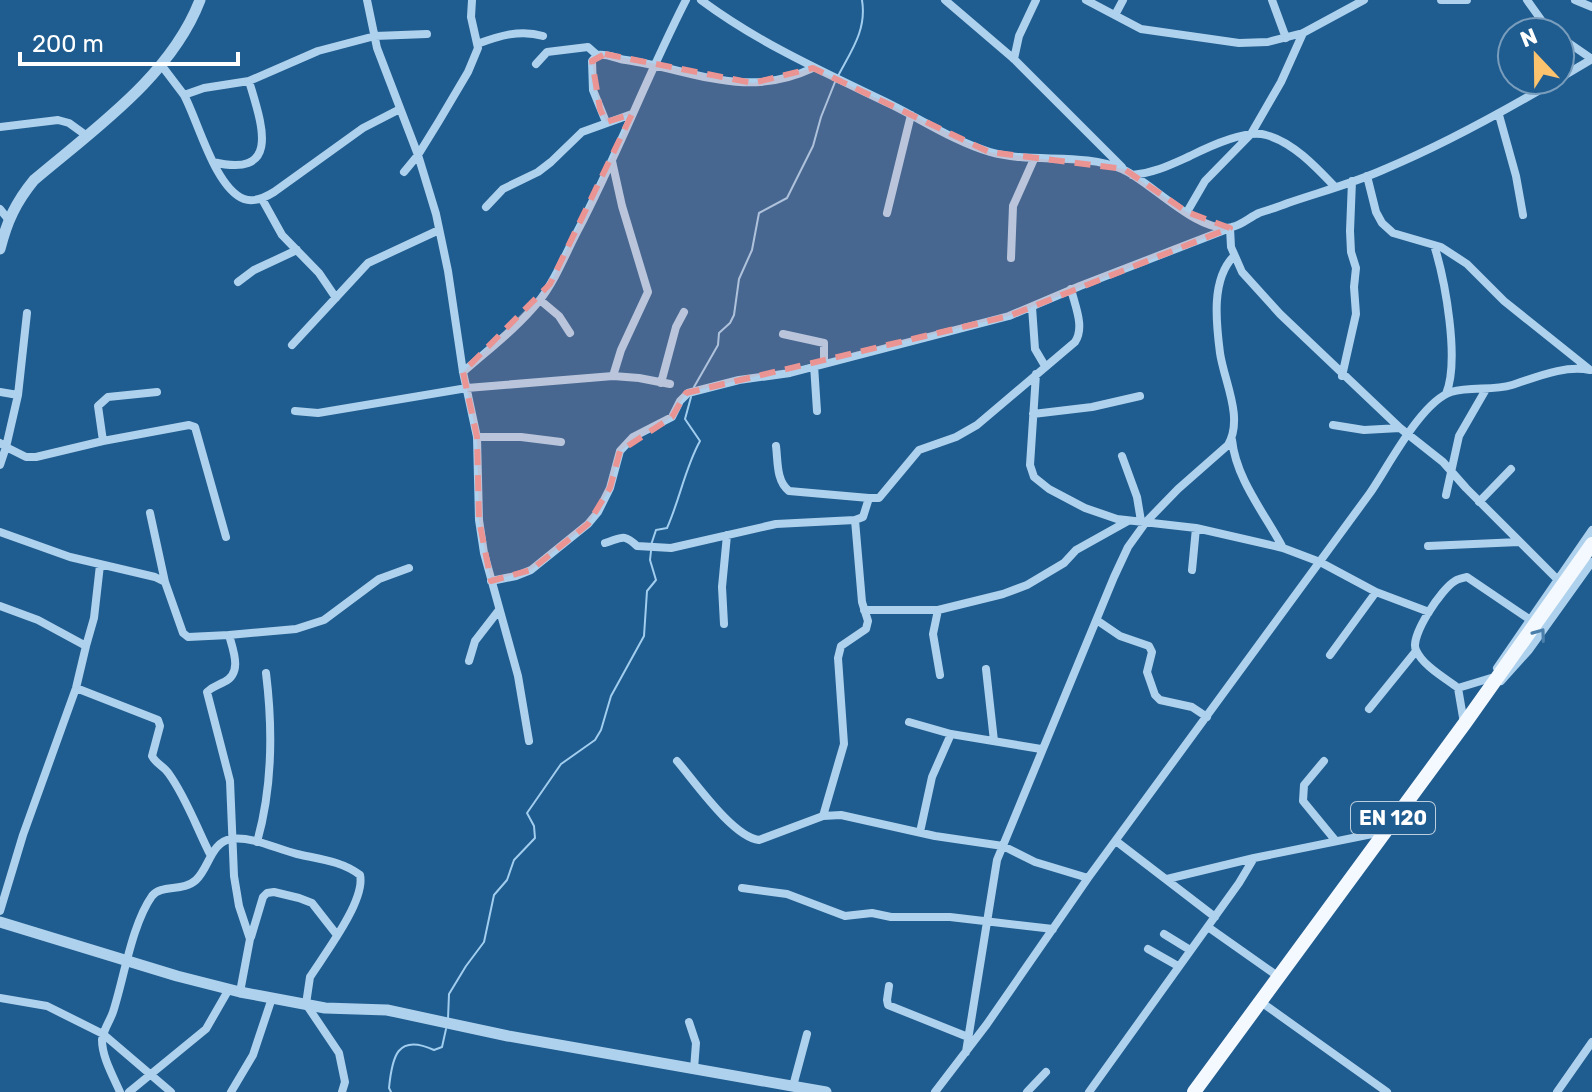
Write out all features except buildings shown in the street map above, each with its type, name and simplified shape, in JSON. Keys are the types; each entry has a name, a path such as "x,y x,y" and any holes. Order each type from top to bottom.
{"main road":[{"name":"EN 120","path":"1194,1092 1465,723 1592,544"}],"street":[{"path":"0,249 4,226 18,199 34,180 162,66 194,17 200,0"},
{"path":"367,0 375,36 418,155 439,230 477,437 479,520 491,581 518,676 529,741"},
{"path":"404,172 418,155 468,72 477,44 471,17 472,0"},
{"path":"463,372 540,300 597,195 653,65 686,0"},
{"path":"701,0 734,24 813,68 989,152 1034,159 1088,161 1128,172 1164,169 1217,144 1251,134 1266,135 1287,145 1310,162 1335,187"},
{"path":"945,0 1014,59 1128,172 1159,196 1187,212 1212,225 1230,228"},
{"path":"1014,59 1019,36 1036,0"},
{"path":"1086,0 1141,29 1239,43 1303,33 1362,0"},
{"path":"1115,15 1123,0"},
{"path":"1272,0 1286,38"},
{"path":"1441,0 1467,0"},
{"path":"1575,0 1592,7"},
{"path":"477,44 499,36 521,33 543,36"},
{"path":"1187,212 1205,181 1251,134 1281,82 1303,33"},
{"path":"184,95 204,88 249,81 318,51 375,36 427,34"},
{"path":"536,64 547,52 588,47 597,55"},
{"path":"606,122 593,90 592,61 597,55 605,54 693,76 753,83 775,81 813,68"},
{"path":"162,66 184,95 212,161 244,199 262,199 363,128 400,109"},
{"path":"212,161 229,166 243,165 261,153 263,134 249,81"},
{"path":"491,581 531,570 588,524 610,488 620,451 633,437 672,417 680,401 692,392 739,380 790,373 1009,316 1259,214 1367,176 1441,145 1530,96"},
{"path":"486,207 503,189 551,162 582,132 632,114"},
{"path":"887,213 911,115"},
{"path":"1499,115 1523,215"},
{"path":"0,127 58,120 69,123 87,136"},
{"path":"1011,258 1013,206 1034,159"},
{"path":"612,160 622,206 648,292 621,350 613,376"},
{"path":"1367,176 1382,223 1393,233 1434,245 1467,264 1504,301 1591,370"},
{"path":"1342,376 1356,314 1356,268 1350,231 1352,181"},
{"path":"262,199 282,235 319,273 336,298"},
{"path":"0,209 4,226"},
{"path":"1230,228 1234,256 1253,285 1342,376 1451,470 1557,579"},
{"path":"292,345 368,263 439,230"},
{"path":"1434,245 1446,297 1450,375 1446,394"},
{"path":"238,282 254,270 297,250"},
{"path":"1234,256 1223,268 1219,282 1218,317 1220,352 1232,406 1233,454 1283,548"},
{"path":"776,446 779,476 789,491 879,498 919,450 956,437 977,425 1075,342 1080,334 1071,289"},
{"path":"540,300 559,316 570,333"},
{"path":"1032,307 1035,349 1045,366"},
{"path":"295,411 318,413 467,388 613,376 666,384 669,350 684,312"},
{"path":"0,465 18,395 27,313"},
{"path":"783,334 824,343 824,363"},
{"path":"814,365 817,411"},
{"path":"935,1092 1390,464 1403,431 1446,394 1497,389 1566,369 1591,370"},
{"path":"1036,374 1030,465 1034,477 1049,489 1085,508 1129,520 1196,528 1283,548 1320,562 1376,592 1429,612"},
{"path":"1446,495 1459,436 1485,391"},
{"path":"0,392 18,395"},
{"path":"103,441 98,406 108,397 157,392"},
{"path":"1033,414 1092,407 1140,396"},
{"path":"3,445 26,457 36,457 103,441 189,425 195,427 226,537"},
{"path":"1333,425 1403,431"},
{"path":"477,437 521,437 561,442"},
{"path":"966,1053 997,860 1128,547 1143,522 1232,439"},
{"path":"1122,456 1143,522"},
{"path":"1479,502 1511,469"},
{"path":"605,543 618,537 631,539 642,547 659,549 790,522 855,520 863,517 869,498"},
{"path":"150,513 165,582 183,633 188,637 296,629 324,620 379,579 409,568"},
{"path":"823,816 844,744 838,658 841,646 866,629 868,621 864,610 855,520"},
{"path":"864,610 938,610 1003,594 1027,585 1064,563 1076,550 1129,520"},
{"path":"1192,570 1196,528"},
{"path":"1490,685 1529,619 1592,530"},
{"path":"0,532 100,565 165,582"},
{"path":"724,624 722,587 727,535"},
{"path":"1428,546 1519,542"},
{"path":"1458,688 1490,685 1513,669 1592,562"},
{"path":"0,911 23,835 76,688 94,618 100,565"},
{"path":"1465,723 1458,688 1422,660 1416,651 1414,639 1429,612 1456,579 1467,577 1529,619"},
{"path":"1330,655 1376,592"},
{"path":"0,606 38,620 86,646"},
{"path":"469,661 475,641 499,610"},
{"path":"938,610 933,634 940,675"},
{"path":"1098,621 1120,636 1149,646 1152,652 1147,672 1155,695 1160,700 1192,707 1207,717"},
{"path":"229,635 236,660 234,673 228,681 207,692 230,781 234,876 239,906 250,939"},
{"path":"1369,709 1416,651"},
{"path":"986,669 994,741"},
{"path":"257,842 269,783 271,718 266,673"},
{"path":"76,688 158,720 160,726 152,756 169,773 182,795 211,856"},
{"path":"909,722 951,734 1041,749"},
{"path":"920,832 932,777 951,734"},
{"path":"677,761 725,818 743,836 752,839 759,840 823,816 841,815 1003,846 1035,862 1088,878"},
{"path":"1324,761 1304,785 1303,801 1335,840"},
{"path":"1167,879 1382,832"},
{"path":"120,1092 102,1044 103,1034 112,1016 127,960 153,895 160,889 186,886 197,879 220,844 232,839 257,842 343,865 360,875 362,881 354,905 310,977 306,1004 339,1053 345,1082 342,1092"},
{"path":"1116,841 1215,917"},
{"path":"1089,1092 1254,858"},
{"path":"742,888 787,894 845,916 872,913 891,917 950,917 1053,929"},
{"path":"129,1092 206,1029 235,991 263,897 267,893 274,892 312,903 337,935"},
{"path":"0,922 235,991 325,1008 387,1010 826,1092"},
{"path":"1208,927 1279,977"},
{"path":"1164,934 1190,950"},
{"path":"1148,949 1178,966"},
{"path":"889,986 888,1005 968,1037"},
{"path":"0,998 47,1006 103,1034 171,1092"},
{"path":"231,1092 253,1055 272,998"},
{"path":"1261,1002 1387,1092"},
{"path":"689,1022 696,1043 694,1069"},
{"path":"793,1086 807,1034"},
{"path":"1557,1092 1592,1042"},
{"path":"1027,1092 1046,1072"}],"highlighted area":[{"path":"605,54 753,83 813,68 989,152 1124,169 1187,212 1230,228 1009,316 686,393 672,417 620,451 610,488 588,524 531,570 491,581 479,520 477,437 463,372 550,284 632,114 606,122 600,109 592,61"}],"waterway":[{"path":"838,76 860,31 862,0"},
{"path":"694,387 718,345 719,333 734,315 739,279 752,250 759,213 787,198 813,146 835,82"},
{"path":"651,545 656,530 667,528 700,441 685,419 691,397"},
{"path":"448,1019 449,994 484,942 494,895 507,880 514,860 535,838 534,826 527,813 561,764 595,740 611,696 644,636 647,591 656,580 650,560 651,551"},
{"path":"391,1092 392,1067 399,1051 412,1044 434,1050 442,1047 446,1029"}]}
